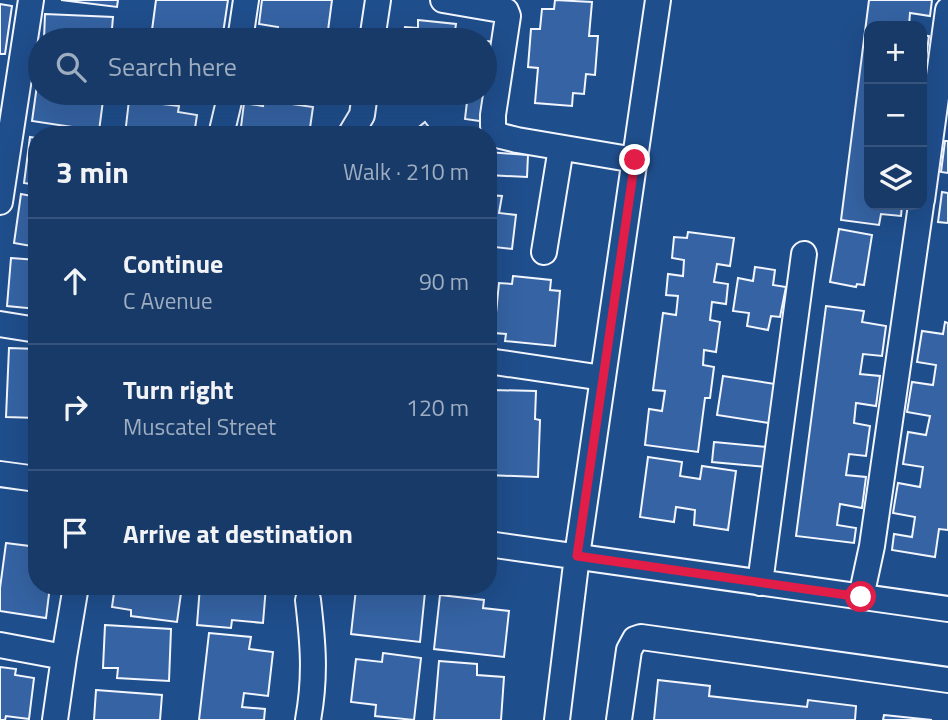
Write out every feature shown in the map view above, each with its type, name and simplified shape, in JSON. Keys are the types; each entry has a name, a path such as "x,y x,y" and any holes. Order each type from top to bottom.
{"street":[{"path":"0,202 31,0"},
{"path":"242,28 246,0"},
{"path":"374,28 378,0"},
{"path":"443,0 506,11 508,16 497,97"},
{"path":"557,720 577,556 658,0"},
{"path":"927,159 948,10"},
{"path":"223,126 228,105"},
{"path":"355,126 362,115 363,105"},
{"path":"493,126 496,105"},
{"path":"497,135 635,160"},
{"path":"544,252 561,148"},
{"path":"861,597 872,545 920,210"},
{"path":"760,583 804,254"},
{"path":"0,324 28,329"},
{"path":"497,362 603,378"},
{"path":"0,474 28,479"},
{"path":"497,545 948,610"},
{"path":"55,720 74,595"},
{"path":"308,595 314,652 308,720"},
{"path":"619,720 629,650 635,639 641,636 948,680"},
{"path":"0,645 64,657"}],"building":[{"path":"61,0 118,0 117,7"},
{"path":"156,0 228,0 224,28 152,28"},
{"path":"262,0 332,0 328,28 278,28 259,24"},
{"path":"555,0 592,2 589,36 598,36 595,75 586,74 584,94 573,93 572,106 535,103 538,68 528,67 531,29 540,29 542,9 554,9"},
{"path":"869,0 932,0 930,16 910,13 909,21 866,21"},
{"path":"0,4 12,6 5,54 0,54"},
{"path":"45,14 113,17 112,28 44,28"},
{"path":"418,20 456,24 455,28 418,28"},
{"path":"864,39 864,210 902,210 901,216 881,214 879,225 841,220"},
{"path":"34,105 102,105 100,126 66,126 32,121"},
{"path":"128,105 179,106 178,112 197,115 195,126 126,126"},
{"path":"244,105 313,107 310,126 241,126"},
{"path":"467,105 489,105 487,122 465,119"},
{"path":"945,141 948,141 948,173 941,172"},
{"path":"28,152 28,184 24,183"},
{"path":"497,153 528,155 527,177 497,175"},
{"path":"942,192 948,193 948,223 938,222"},
{"path":"21,194 28,195 28,245 14,243"},
{"path":"497,196 502,196 499,213 516,215 512,249 497,247"},
{"path":"839,229 872,235 864,285 857,284 856,287 830,282"},
{"path":"688,232 734,238 730,266 717,264 714,282 728,284 726,304 712,302 710,320 720,322 716,352 704,350 703,365 714,367 710,398 705,398 698,452 645,445 649,409 662,411 665,391 653,390 663,313 676,315 678,296 666,295 668,274 683,276 684,260 672,258 674,237 687,238"},
{"path":"11,258 28,259 28,308 7,306"},
{"path":"755,267 775,270 773,285 786,287 780,317 771,316 768,330 747,326 749,313 733,311 738,278 753,281"},
{"path":"513,276 551,280 550,290 560,291 555,346 505,341 506,334 497,333 499,283 512,284"},
{"path":"826,306 864,311 862,322 886,326 882,356 863,354 860,374 880,376 876,406 856,403 854,423 870,426 866,456 849,454 846,475 866,477 862,508 840,504 837,525 856,528 854,543 796,536"},
{"path":"945,322 948,323 948,530 939,529 935,557 892,550 894,534 912,537 915,517 893,513 898,483 920,487 923,467 903,464 908,432 926,435 930,416 907,412 912,382 933,385 936,365 917,362 922,331 943,334"},
{"path":"9,348 28,349 28,418 6,417"},
{"path":"723,376 775,384 769,423 717,415"},
{"path":"497,390 536,391 535,419 540,420 538,477 497,475"},
{"path":"714,442 768,447 766,467 712,462"},
{"path":"648,457 682,462 680,476 700,479 702,466 736,471 728,530 694,525 695,510 676,507 674,522 640,517"},
{"path":"6,543 28,546 28,595 49,595 46,618 0,611"},
{"path":"114,595 181,595 177,622 131,616 131,610 112,607"},
{"path":"199,595 265,595 263,623 232,620 231,628 197,625"},
{"path":"355,595 425,595 420,642 351,634"},
{"path":"440,595 484,600 483,608 509,611 504,657 434,649"},
{"path":"105,625 171,629 169,681 117,678 118,668 103,668"},
{"path":"209,633 251,637 249,649 273,652 268,696 244,693 242,707 265,709 264,720 199,720"},
{"path":"383,653 421,658 414,720 375,716 376,705 351,702 356,659 382,662"},
{"path":"439,661 477,664 477,675 504,677 501,720 434,720"},
{"path":"0,667 16,669 15,675 34,678 29,719 6,716 5,720 0,720"},
{"path":"658,680 710,686 709,696 807,707 808,700 856,706 855,720 654,720"},
{"path":"96,690 162,695 160,720 94,720"},
{"path":"884,715 932,720 883,720"}],"route":[{"path":"635,160 577,556 861,597"}]}
